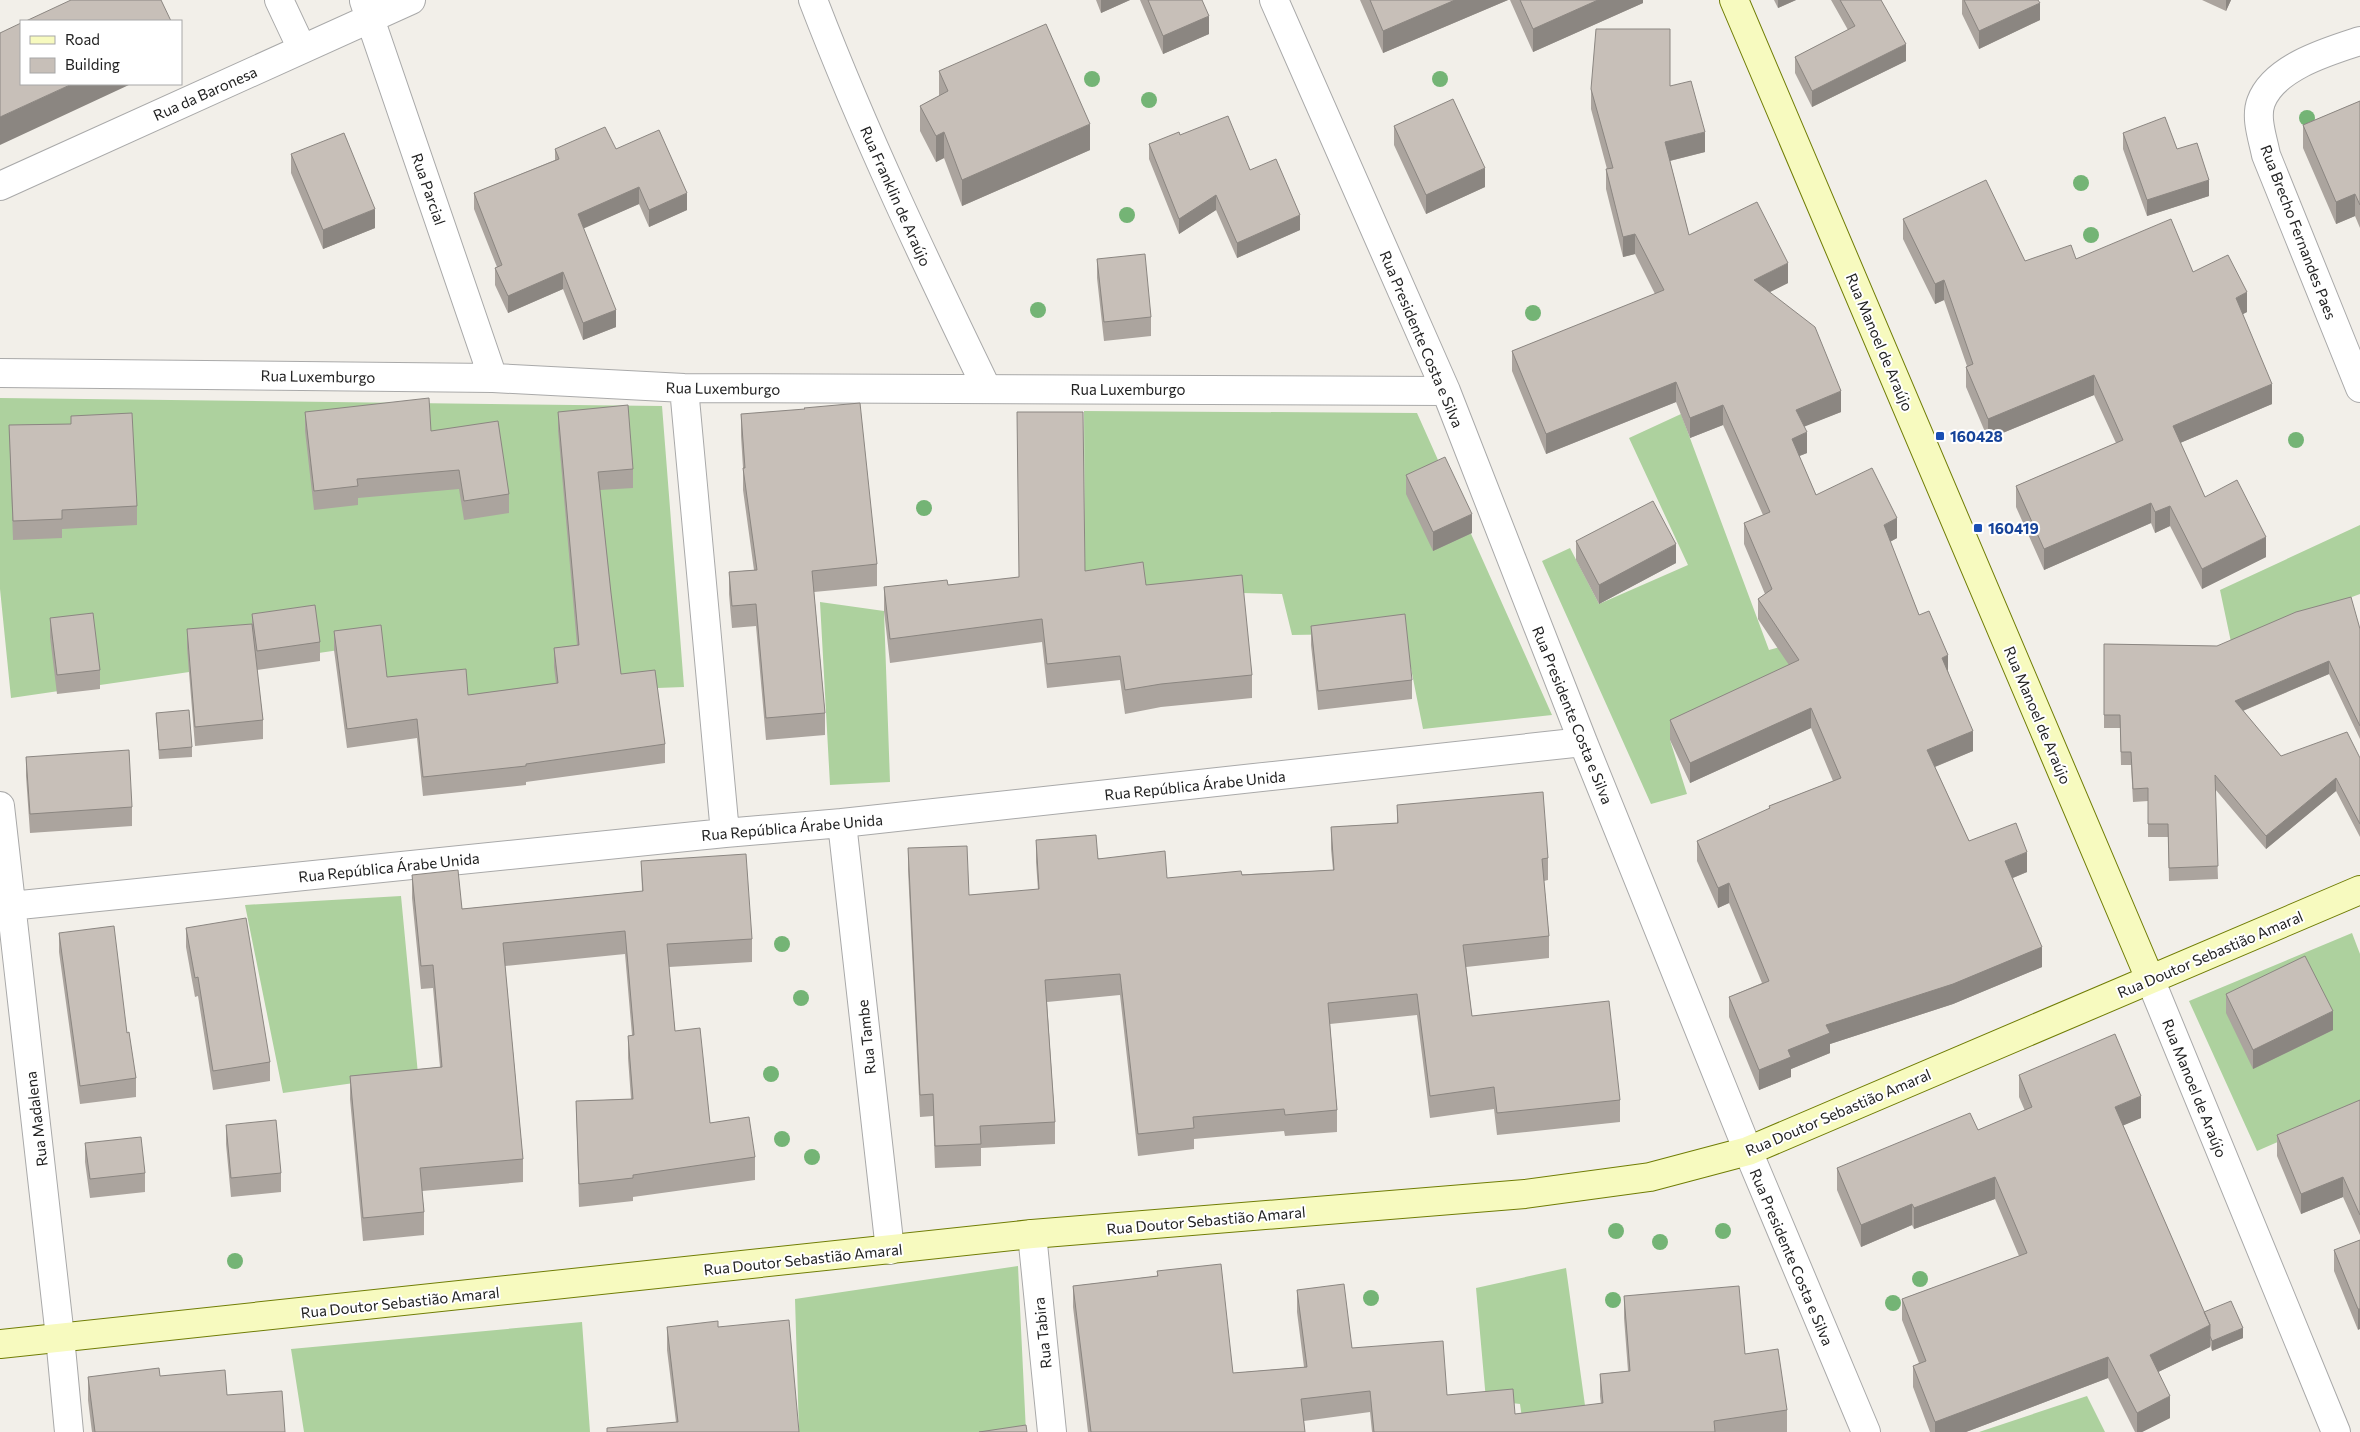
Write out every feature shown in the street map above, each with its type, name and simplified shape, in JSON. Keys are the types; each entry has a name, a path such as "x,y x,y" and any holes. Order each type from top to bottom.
{"street":[{"path":"279,0 302,49"},
{"name":"Rua da Baronesa","path":"0,186 302,49 367,9 411,0"},
{"name":"Rua Franklin de Araújo","path":"813,0 906,223 986,389"},
{"name":"Rua Presidente Costa e Silva","path":"1274,0 1446,391 1583,742 1748,1151 1866,1432"},
{"name":"Rua Manoel de Araújo","path":"1734,0 2150,979 2336,1432"},
{"name":"Rua Parcial","path":"367,9 493,378"},
{"name":"Rua Brecho Fernandes Paes","path":"2360,41 2312,57 2276,80 2261,102 2259,121 2266,155 2360,388"},
{"name":"Rua Luxemburgo","path":"0,372 493,378 684,388 1446,391"},
{"path":"684,388 725,833"},
{"name":"Rua República Árabe Unida","path":"6,906 725,833 842,823 1583,742"},
{"name":"Rua Madalena","path":"0,806 6,906 60,1337 69,1432"},
{"name":"Rua Tambe","path":"842,823 890,1250"},
{"name":"Rua Doutor Sebastião Amaral","path":"0,1344 1032,1234 1525,1194 1650,1177 1748,1151 2360,890"},
{"name":"Rua Tabira","path":"1032,1234 1052,1432"}],"green space":[{"path":"0,398 662,406 684,687 388,698 380,644 11,698 0,589"},
{"path":"1084,411 1417,413 1552,715 1423,729 1404,633 1292,635 1282,594 1085,589"},
{"path":"1681,414 1769,650 1848,628 1850,662 1670,740 1687,794 1651,804 1542,561 1570,548 1599,604 1688,565 1629,438"},
{"path":"2360,525 2360,594 2231,642 2220,590"},
{"path":"820,602 884,611 890,782 830,785"},
{"path":"401,896 418,1074 283,1093 245,905"},
{"path":"2352,933 2360,954 2360,1106 2257,1151 2189,1001"},
{"path":"1018,1266 1026,1432 799,1432 795,1299"},
{"path":"1566,1268 1588,1427 1524,1432 1520,1404 1486,1400 1476,1288"},
{"path":"582,1322 590,1432 304,1432 291,1349"},
{"path":"2087,1396 2105,1432 1979,1432"}],"building":[{"path":"71,0 161,0 171,20 28,20"},
{"path":"1148,0 1202,0 1209,16 1163,36"},
{"path":"1370,0 1455,0 1383,31"},
{"path":"1520,0 1598,0 1533,29"},
{"path":"1840,0 1881,0 1906,44 1812,91 1795,57 1855,26"},
{"path":"1964,0 2038,0 2040,3 1979,31"},
{"path":"20,23 20,85 70,85 0,117 0,33"},
{"path":"1046,24 1090,124 962,180 944,132 936,136 920,106 948,91 939,71"},
{"path":"1596,29 1670,29 1670,86 1691,81 1705,132 1665,142 1689,235 1757,202 1788,263 1754,280 1815,327 1841,391 1796,410 1807,432 1792,439 1816,495 1872,468 1897,518 1884,525 1919,615 1929,611 1948,655 1942,658 1973,731 1927,750 1969,841 2016,823 2027,852 2005,861 2042,947 1953,984 1826,1025 1830,1033 1788,1050 1791,1057 1759,1070 1729,997 1769,981 1729,883 1718,888 1697,841 1770,808 1769,806 1841,778 1811,708 1690,763 1670,720 1799,660 1758,599 1772,589 1744,523 1770,512 1723,405 1690,418 1676,382 1546,434 1512,351 1664,290 1635,234 1623,237 1606,169 1613,168 1591,89"},
{"path":"1453,99 1485,168 1426,195 1394,126"},
{"path":"2360,101 2360,205 2355,194 2336,202 2303,125"},
{"path":"1228,116 1250,170 1276,159 1300,215 1237,243 1216,195 1179,219 1149,144 1179,132 1180,135"},
{"path":"2165,117 2177,149 2197,143 2209,180 2147,200 2123,133"},
{"path":"605,127 616,149 659,130 687,193 649,210 639,187 578,214 616,310 583,323 563,272 508,296 495,268 502,265 474,193 559,159 555,149"},
{"path":"344,133 375,209 323,230 291,154"},
{"path":"1986,180 2025,261 2071,245 2076,259 2171,219 2193,272 2228,255 2247,292 2236,298 2272,384 2173,426 2205,497 2237,480 2266,537 2202,569 2170,506 2155,512 2151,503 2044,549 2016,486 2123,440 2094,375 1988,419 1966,367 1973,364 1944,280 1935,284 1903,219"},
{"path":"1145,254 1151,317 1104,322 1097,259"},
{"path":"429,398 431,431 498,421 509,494 464,501 459,470 357,479 358,486 314,491 305,412"},
{"path":"860,403 877,564 812,571 825,713 766,718 756,604 732,606 729,572 757,570 743,468 745,468 741,414"},
{"path":"628,405 633,469 598,472 611,593 621,674 655,670 665,744 526,764 526,766 423,777 417,719 347,729 334,631 381,625 387,677 466,669 468,695 558,683 554,648 579,645 558,412"},
{"path":"1017,412 1083,412 1085,571 1143,562 1146,585 1242,575 1252,675 1161,684 1125,690 1120,656 1047,664 1042,619 890,639 884,587 947,580 948,585 1019,577"},
{"path":"132,413 137,506 62,510 62,519 13,521 9,425 71,424 71,416"},
{"path":"1445,457 1472,514 1433,532 1406,475"},
{"path":"1653,501 1676,544 1599,585 1576,541"},
{"path":"2351,597 2360,629 2360,726 2329,661 2235,701 2281,756 2347,732 2360,758 2360,824 2336,778 2266,836 2215,775 2218,866 2169,868 2168,824 2148,824 2148,788 2133,789 2131,752 2121,752 2120,715 2104,715 2104,644 2217,646 2296,612"},
{"path":"315,605 320,642 257,651 252,614"},
{"path":"93,613 100,670 57,675 50,618"},
{"path":"1405,614 1412,680 1318,691 1311,626"},
{"path":"252,624 263,720 195,727 187,629"},
{"path":"189,710 192,747 159,750 156,713"},
{"path":"129,750 132,807 30,814 26,757"},
{"path":"1543,792 1548,858 1542,859 1549,936 1463,945 1472,1016 1609,1001 1620,1100 1497,1113 1494,1087 1430,1096 1417,994 1328,1003 1337,1110 1285,1115 1284,1109 1193,1117 1194,1128 1138,1134 1120,974 1045,980 1055,1122 980,1126 981,1144 935,1146 933,1094 920,1095 908,848 967,846 969,895 1039,889 1036,840 1096,835 1098,859 1165,851 1167,878 1241,871 1242,875 1334,870 1331,827 1398,823 1397,805"},
{"path":"746,854 752,939 667,944 675,1031 700,1028 710,1123 749,1117 755,1157 633,1175 633,1178 579,1184 576,1101 633,1099 628,1036 634,1035 625,931 503,943 523,1159 420,1168 424,1212 363,1218 350,1076 442,1067 433,965 421,966 412,875 458,870 462,909 643,891 641,861"},
{"path":"246,918 270,1062 213,1071 198,977 195,978 186,928"},
{"path":"114,926 127,1033 129,1032 136,1078 80,1086 59,933"},
{"path":"2305,956 2333,1011 2253,1050 2226,994"},
{"path":"2115,1034 2141,1096 2115,1107 2210,1325 2150,1355 2170,1396 2137,1413 2108,1357 1935,1422 1913,1366 1926,1361 1902,1299 2027,1253 1995,1177 1914,1208 1912,1204 1861,1225 1837,1168 1970,1113 1978,1130 2032,1107 2019,1075"},
{"path":"2360,1100 2360,1215 2343,1177 2301,1194 2277,1135"},
{"path":"276,1120 281,1173 231,1178 226,1125"},
{"path":"141,1137 145,1173 90,1179 85,1143"},
{"path":"2360,1240 2360,1309 2358,1309 2334,1250"},
{"path":"1221,1264 1233,1373 1307,1367 1297,1290 1344,1284 1352,1348 1443,1341 1447,1395 1513,1389 1515,1414 1603,1403 1600,1374 1630,1371 1624,1296 1739,1286 1745,1354 1778,1349 1787,1410 1714,1421 1715,1432 1374,1432 1370,1391 1301,1399 1305,1432 1091,1432 1073,1286 1158,1276 1157,1271"},
{"path":"2231,1301 2243,1328 2212,1341 2210,1325 2204,1312"},
{"path":"789,1320 799,1432 607,1432 607,1428 678,1422 667,1327 718,1321 718,1327"},
{"path":"159,1368 160,1376 225,1370 227,1395 282,1391 285,1432 95,1432 88,1377"},
{"path":"1026,1425 1027,1432 979,1432"}],"place":[{"name":"160428","path":"1940,436"},
{"name":"160419","path":"1978,528"}]}
